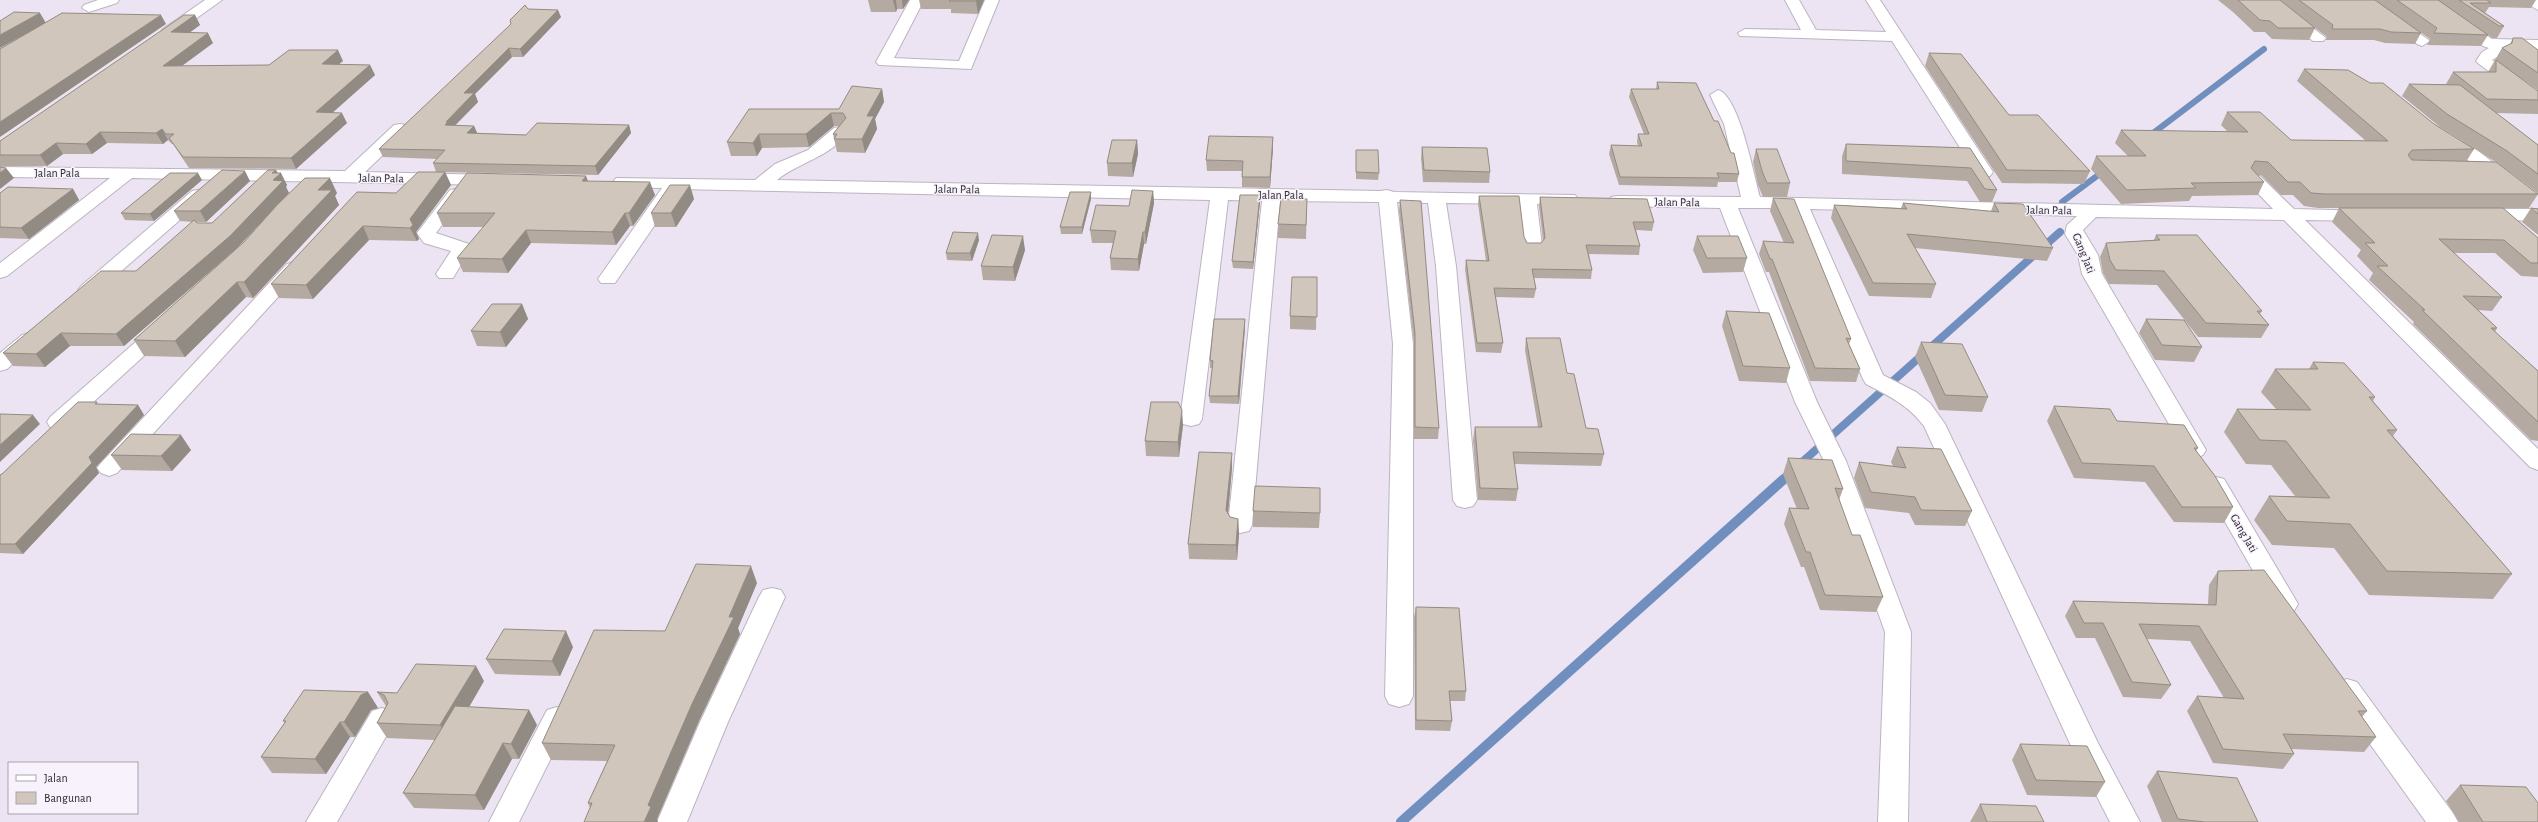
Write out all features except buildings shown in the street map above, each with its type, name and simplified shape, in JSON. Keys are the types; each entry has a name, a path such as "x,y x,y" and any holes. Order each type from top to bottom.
{"street":[{"path":"90,8 112,0"},
{"path":"152,43 215,0"},
{"path":"917,0 884,62 965,66 992,0"},
{"path":"1792,0 1810,35"},
{"path":"1873,0 2000,197"},
{"path":"2268,0 2318,38"},
{"path":"2363,0 2422,41"},
{"path":"2423,0 2484,42 2495,45 2538,45"},
{"path":"2528,0 2538,6"},
{"path":"1745,33 1896,37"},
{"path":"2495,45 2499,50 2487,55 2484,61 2538,100"},
{"path":"1718,95 1732,124 1752,203"},
{"path":"348,178 412,118"},
{"path":"759,186 781,168 814,154 840,132"},
{"path":"2433,132 2492,169 2532,203 2500,215 2460,215"},
{"path":"2463,169 2492,169"},
{"name":"Jalan Pala","path":"0,172 223,174 506,181"},
{"path":"12,190 36,173"},
{"path":"0,272 128,173"},
{"path":"72,303 223,174"},
{"path":"254,190 270,175"},
{"path":"301,193 318,176"},
{"path":"361,196 377,178"},
{"path":"446,274 462,248 431,239 426,233 466,180"},
{"path":"2254,180 2538,462"},
{"name":"Jalan Pala","path":"602,182 1220,195 1527,198 1752,203 2000,197 2088,210 2381,215"},
{"path":"608,279 674,183"},
{"path":"1191,419 1220,195"},
{"path":"1240,525 1272,195"},
{"path":"1387,196 1403,344 1399,696"},
{"path":"1436,198 1446,266 1465,500"},
{"path":"1527,198 1533,246"},
{"path":"1727,202 1806,402 1835,461 1898,632 1893,822"},
{"path":"1798,203 1874,379 1908,397 1922,408 1934,424 2086,748 2125,822"},
{"name":"Gang Jati","path":"2088,210 2087,217 2074,229 2074,234 2088,255 2092,274 2298,624"},
{"path":"2500,215 2522,233"},
{"path":"109,468 308,254"},
{"path":"44,435 177,315"},
{"path":"0,364 42,328"},
{"path":"672,822 714,722 772,597"},
{"path":"2336,675 2443,822"},
{"path":"504,822 566,697"},
{"path":"321,822 382,719"}],"waterway":[{"path":"2148,137 2264,49"},
{"path":"2062,202 2105,170"},
{"path":"1782,480 2060,232"},
{"path":"1401,822 1784,479"}]}
